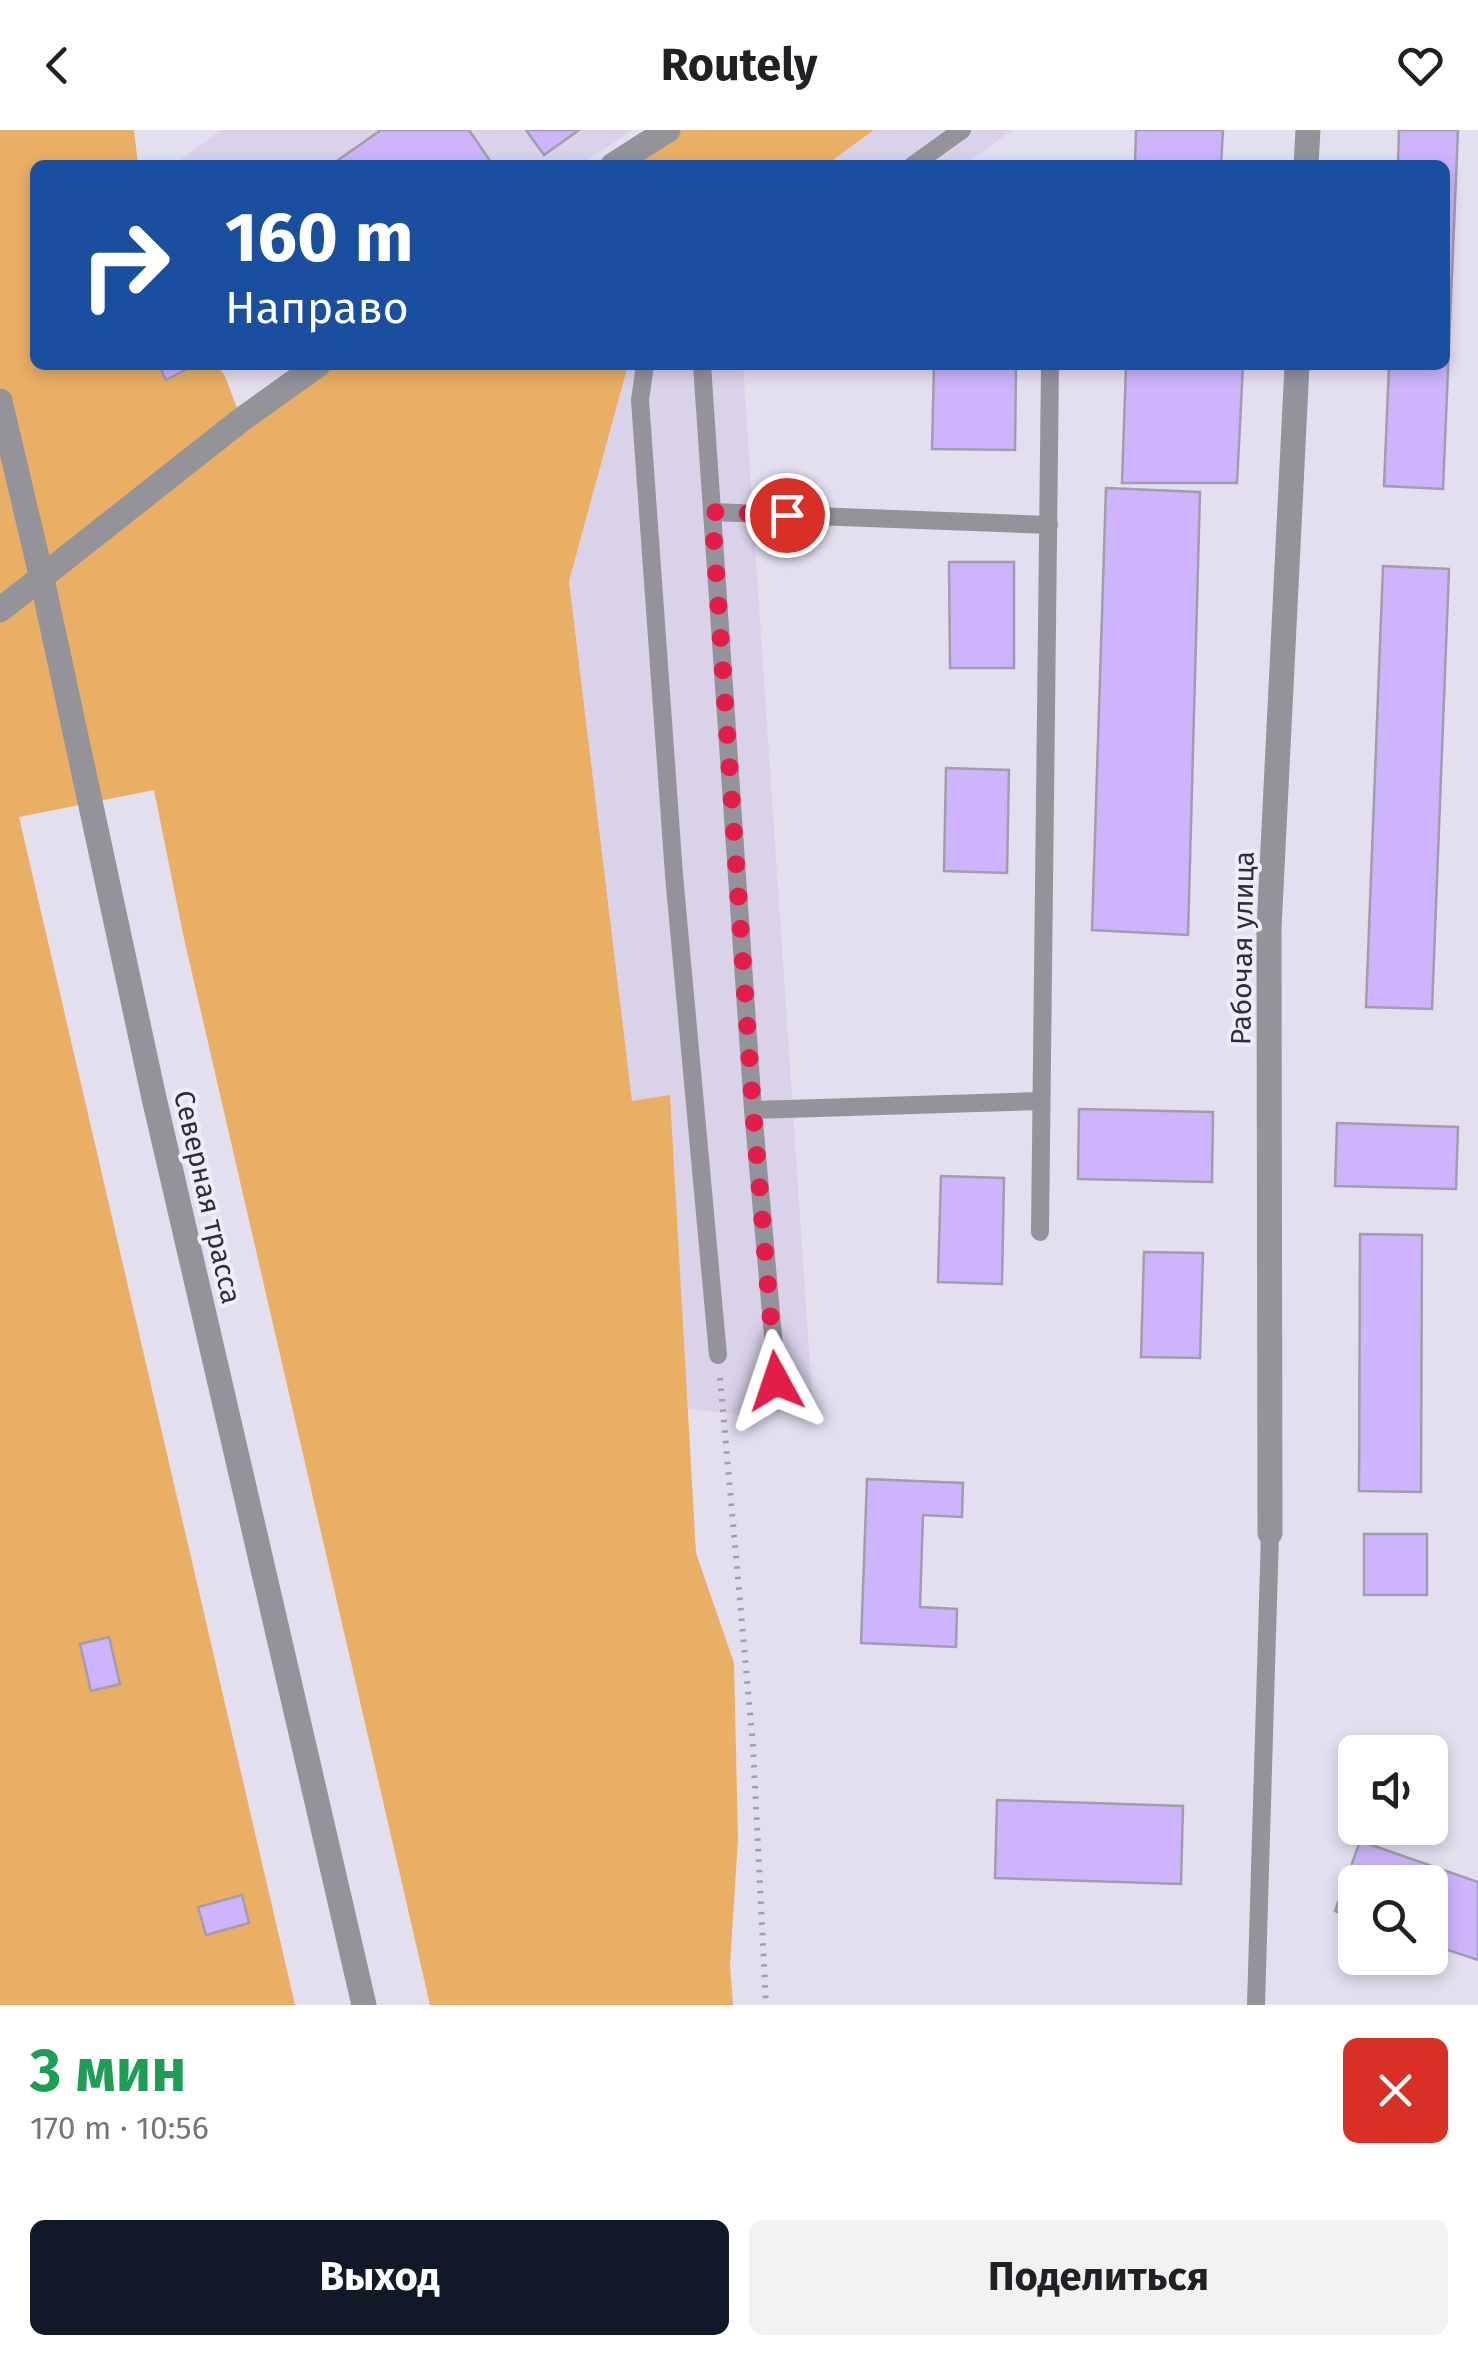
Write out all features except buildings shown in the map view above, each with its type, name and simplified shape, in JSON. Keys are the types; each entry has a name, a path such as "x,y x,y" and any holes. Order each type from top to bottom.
{"street":[{"path":"621,160 668,130"},
{"path":"1306,160 1308,130"},
{"path":"0,610 241,420 311,370"},
{"name":"Рабочая улица","path":"1270,1533 1269,929 1296,370"},
{"name":"Северная трасса","path":"0,401 154,1098 364,2005"}],"lane":[{"path":"920,160 962,130"},
{"path":"644,370 640,400 674,875 718,1355"},
{"path":"702,370 753,1110 776,1381"},
{"path":"1040,1232 1050,370"},
{"path":"712,512 1049,525"},
{"path":"753,1110 1040,1101"},
{"path":"1256,2005 1270,1533"}],"path":[{"path":"718,1355 753,1746 766,2005"}],"shaded area":[{"path":"0,130 134,130 137,160 30,160 30,370 221,370 241,419 311,370 627,370 569,581 632,1101 670,1095 696,1553 734,1663 738,1839 730,1965 733,2005 430,2005 183,934 154,790 19,817 295,2005 0,2005"},
{"path":"221,130 633,130 588,160 181,160"},
{"path":"668,130 874,130 833,160 621,160"},
{"path":"875,130 1012,130 971,160 833,160"},
{"path":"627,370 743,370 813,1411 736,1414 688,1409 670,1096 632,1102 569,580"}],"route":[{"path":"776,1381 753,1110 712,512 787,515"}]}
